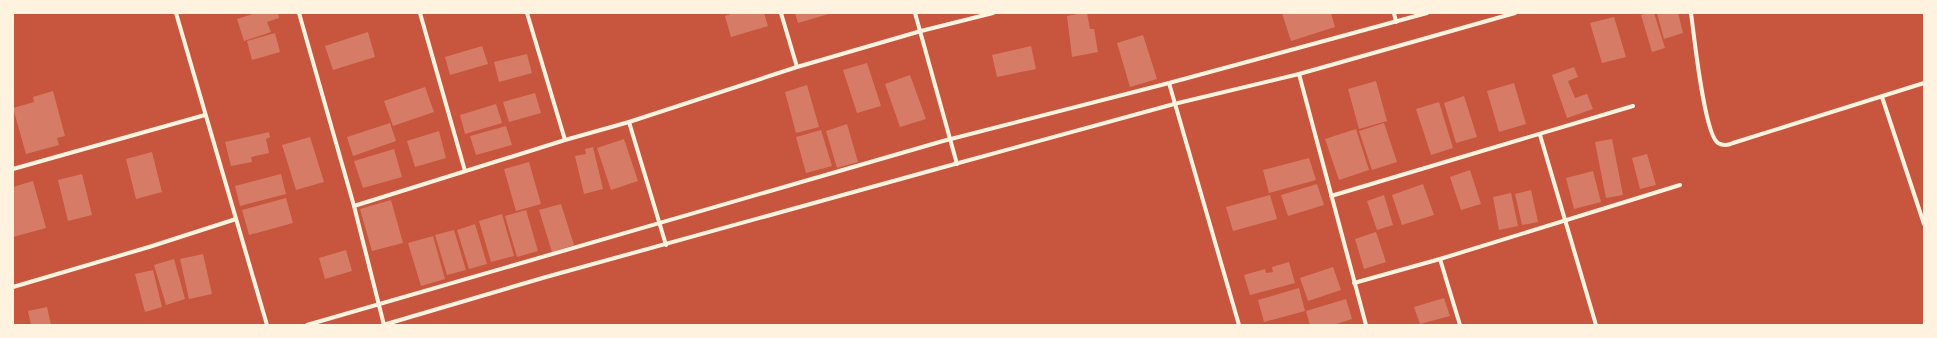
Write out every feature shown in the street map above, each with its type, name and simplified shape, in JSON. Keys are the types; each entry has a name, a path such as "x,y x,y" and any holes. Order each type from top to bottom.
{"street":[{"path":"176,13 267,325"},
{"path":"298,13 354,206 383,325 546,277 1174,104 1299,74 1503,15 1515,13"},
{"path":"420,13 465,171"},
{"path":"527,13 565,140"},
{"path":"781,13 798,67"},
{"path":"915,13 957,164"},
{"path":"354,206 565,140 629,122 798,67 921,31 993,13"},
{"path":"1394,13 1396,22"},
{"path":"307,325 951,139 1169,83 1428,13"},
{"path":"1691,13 1704,100 1713,137 1719,144 1733,144 1924,83"},
{"path":"1299,74 1366,325"},
{"path":"1169,83 1239,325"},
{"path":"1882,97 1924,224"},
{"path":"1331,196 1540,135 1633,106"},
{"path":"13,169 206,115"},
{"path":"629,122 666,245"},
{"path":"1540,135 1596,325"},
{"path":"1354,283 1440,259 1680,185"},
{"path":"13,287 149,247 236,219"},
{"path":"1440,259 1460,325"}],"building":[{"path":"256,13 278,13 279,18 267,22 271,32 244,41 237,19"},
{"path":"734,13 764,13 768,26 731,37 725,16"},
{"path":"795,13 832,13 798,23"},
{"path":"1087,13 1090,29 1094,29 1098,52 1072,57 1067,16"},
{"path":"1282,13 1331,13 1335,27 1291,41"},
{"path":"1654,13 1665,48 1652,52 1641,15"},
{"path":"1657,13 1678,13 1683,33 1664,39"},
{"path":"1614,17 1626,57 1602,63 1590,23"},
{"path":"368,32 375,57 333,70 325,46"},
{"path":"275,33 280,52 252,60 247,41"},
{"path":"1143,35 1157,79 1130,87 1117,43"},
{"path":"482,46 488,64 450,75 445,57"},
{"path":"1031,46 1036,69 997,77 992,55"},
{"path":"527,54 532,73 499,82 494,62"},
{"path":"867,63 881,106 857,113 843,70"},
{"path":"1574,67 1578,77 1568,81 1575,98 1587,94 1593,109 1567,118 1552,75"},
{"path":"910,75 926,119 900,127 885,84"},
{"path":"1376,81 1387,121 1359,129 1348,89"},
{"path":"1514,83 1526,124 1499,132 1487,91"},
{"path":"807,85 819,127 796,133 785,92"},
{"path":"425,87 434,112 393,126 384,101"},
{"path":"53,91 65,136 57,138 59,145 26,154 13,108 34,102 33,97"},
{"path":"535,93 541,113 509,122 503,102"},
{"path":"1464,96 1477,137 1456,143 1444,103"},
{"path":"1439,102 1453,148 1431,155 1416,109"},
{"path":"496,104 502,123 465,134 460,115"},
{"path":"390,123 396,141 353,156 347,137"},
{"path":"1384,123 1397,162 1372,170 1359,131"},
{"path":"847,124 858,162 837,168 826,131"},
{"path":"506,126 512,145 476,155 470,136"},
{"path":"1356,129 1369,170 1339,180 1325,139"},
{"path":"821,130 832,166 806,173 796,137"},
{"path":"439,131 446,158 415,167 407,141"},
{"path":"269,132 270,137 266,139 269,153 251,157 252,162 231,166 225,142"},
{"path":"310,137 324,182 296,190 282,145"},
{"path":"624,139 638,181 611,190 597,148"},
{"path":"1612,139 1623,195 1606,198 1595,142"},
{"path":"593,147 603,189 584,194 575,156 586,154 585,149"},
{"path":"394,149 402,177 363,188 354,161"},
{"path":"152,152 162,192 136,199 126,159"},
{"path":"1647,154 1656,185 1640,189 1632,158"},
{"path":"1309,158 1316,180 1269,193 1263,170"},
{"path":"529,162 541,204 516,211 504,169"},
{"path":"1470,170 1481,204 1461,210 1450,177"},
{"path":"1593,171 1601,202 1574,209 1566,178"},
{"path":"82,174 92,215 68,221 58,180"},
{"path":"281,174 286,194 240,206 235,186"},
{"path":"33,181 46,228 13,237 13,187"},
{"path":"1317,184 1324,205 1288,216 1281,195"},
{"path":"1423,184 1434,215 1402,225 1392,195"},
{"path":"1531,190 1538,222 1522,225 1515,194"},
{"path":"1511,193 1518,226 1499,230 1493,197"},
{"path":"1270,195 1277,219 1233,231 1226,207"},
{"path":"1384,195 1393,225 1377,230 1367,201"},
{"path":"286,198 293,223 249,235 242,210"},
{"path":"391,200 403,243 372,251 360,209"},
{"path":"561,204 574,245 552,252 539,210"},
{"path":"526,210 538,251 517,257 505,216"},
{"path":"502,214 514,256 491,262 479,221"},
{"path":"475,224 487,264 469,269 457,230"},
{"path":"454,230 466,270 447,275 435,235"},
{"path":"1376,232 1386,262 1364,269 1355,239"},
{"path":"433,236 445,279 421,286 408,243"},
{"path":"346,250 352,271 325,279 319,258"},
{"path":"203,254 212,294 189,299 180,259"},
{"path":"174,259 185,299 166,305 154,265"},
{"path":"1289,262 1295,283 1250,295 1244,275 1265,269 1266,273 1273,272 1272,267"},
{"path":"1333,267 1341,290 1308,301 1300,278"},
{"path":"153,270 162,307 145,312 135,274"},
{"path":"1299,288 1305,311 1264,322 1258,300"},
{"path":"1444,298 1450,316 1420,324 1414,307"},
{"path":"1346,299 1352,319 1333,325 1310,325 1306,311"},
{"path":"47,307 51,325 31,325 28,311"}]}
